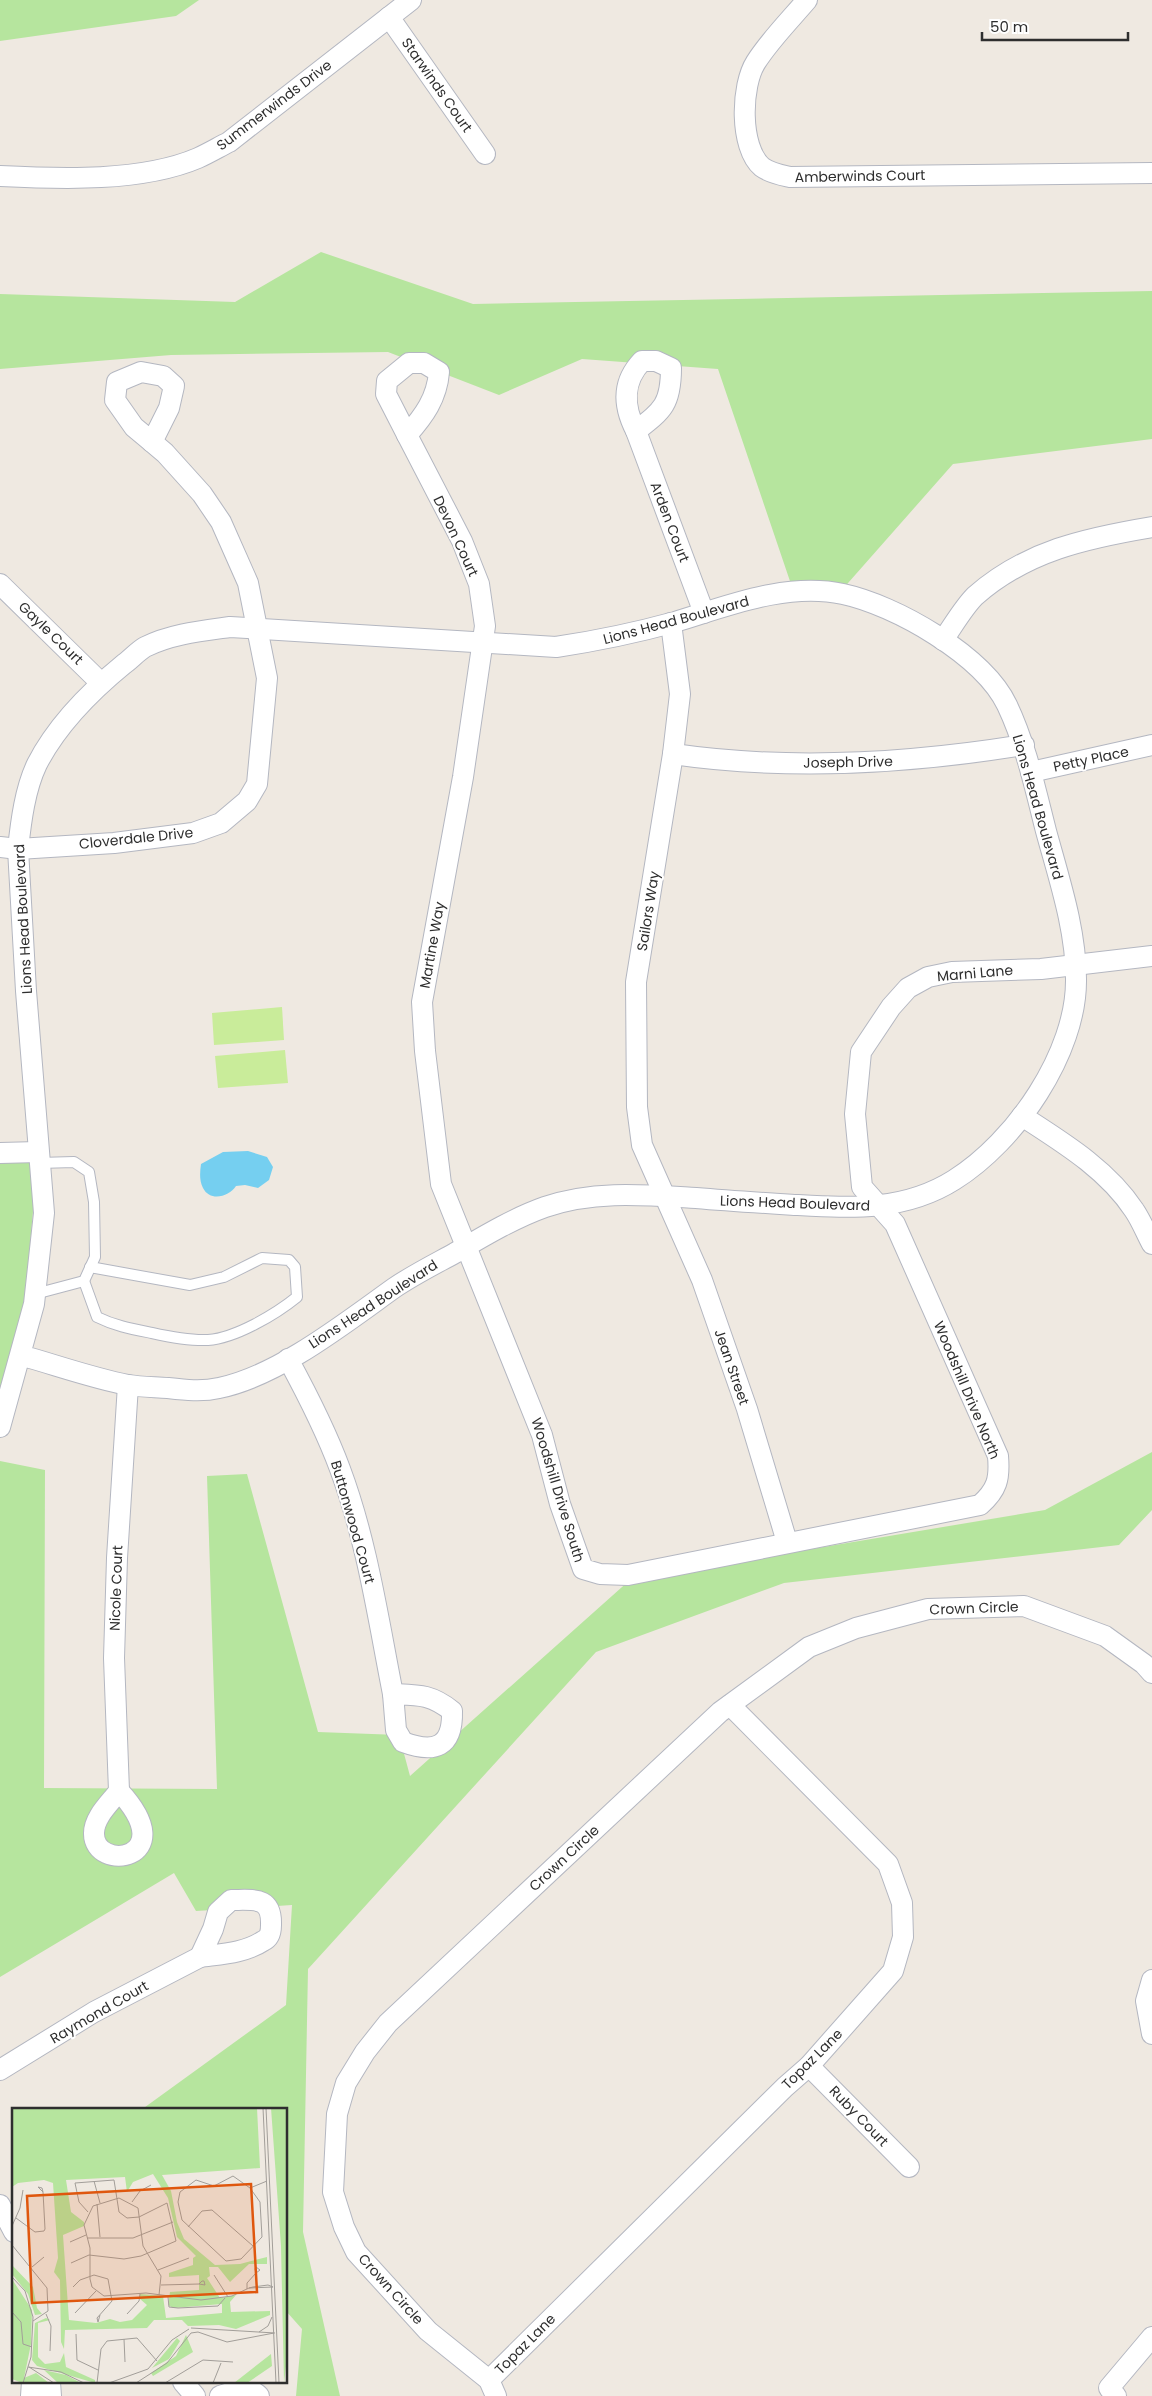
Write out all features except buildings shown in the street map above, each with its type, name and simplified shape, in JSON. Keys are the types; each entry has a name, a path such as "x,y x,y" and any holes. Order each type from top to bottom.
{"street":[{"name":"Summerwinds Drive","path":"0,176 56,179 112,176 161,170 197,158 229,142 411,0"},
{"name":"Amberwinds Court","path":"807,0 755,63 746,92 747,137 752,153 762,166 777,175 790,177 1152,173"},
{"name":"Starwinds Court","path":"389,17 485,154"},
{"name":"Arden Court","path":"636,431 704,613"},
{"name":"Devon Court","path":"407,435 462,541 479,584 485,626 482,642"},
{"name":"Cloverdale Drive","path":"9,848 114,843 193,833 221,824 247,801 257,784 267,678 248,582 222,522 202,494 165,453 152,442"},
{"path":"943,640 974,598 1010,570 1054,548 1109,534 1152,527"},
{"name":"Gayle Court","path":"0,584 101,683"},
{"name":"Lions Head Boulevard","path":"0,1427 35,1294 44,1213 9,848 24,808 37,764 58,732 101,683 144,648 184,633 230,628 556,646 602,640 771,595 811,590 842,594 879,605 912,620 943,640 984,674 1005,699 1024,745 1068,914 1076,965 1076,987 1070,1024 1053,1065 1031,1106 993,1149 959,1177 934,1192 896,1205 822,1206 663,1196 590,1195 545,1207 506,1224 401,1283 348,1322 288,1359 253,1377 217,1389 188,1390 128,1384 20,1355"},
{"name":"Sailors Way","path":"663,1196 642,1145 637,1107 636,982 673,754 680,694 671,623"},
{"name":"Martine Way","path":"467,1246 441,1184 424,1051 422,1002 463,777 482,642"},
{"name":"Joseph Drive","path":"673,754 709,759 776,762 880,763 947,757 1024,745"},
{"name":"Petty Place","path":"1031,772 1152,745"},
{"name":"Marni Lane","path":"879,1206 862,1187 855,1114 861,1052 891,1007 908,988 928,977 952,972 1076,965 1152,956"},
{"path":"1022,1116 1076,1151 1107,1178 1134,1209 1152,1244"},
{"path":"0,1152 39,1158"},
{"name":"Jean Street","path":"663,1196 702,1280 747,1409 787,1542"},
{"name":"Woodshill Drive North","path":"787,1542 980,1505 994,1493 1000,1470 998,1456 895,1224 879,1206"},
{"name":"Woodshill Drive South","path":"467,1246 542,1435 560,1504 583,1569 600,1574 628,1575 787,1542"},
{"name":"Buttonwood Court","path":"288,1359 310,1400 340,1469 367,1560 393,1694"},
{"name":"Nicole Court","path":"119,1791 114,1658 116,1558 128,1384"},
{"name":"Crown Circle","path":"493,2388 428,2330 356,2252 344,2227 333,2192 338,2114 346,2083 364,2052 388,2023 730,1705 809,1647 856,1628 928,1609 1024,1606 1105,1636 1144,1664 1152,1673"},
{"name":"Topaz Lane","path":"493,2388 785,2086 809,2066 893,1970 903,1938 902,1903 888,1864 730,1705"},
{"name":"Raymond Court","path":"0,2070 94,2012 200,1957"},
{"path":"1152,1980 1146,2001 1152,2034"},
{"name":"Ruby Court","path":"809,2066 909,2167"},
{"path":"0,2205 12,2228"},
{"path":"1109,2393 1152,2338"},
{"path":"185,2384 195,2396"},
{"path":"220,2396 237,2390 248,2390 259,2396"}],"lane":[{"path":"39,1158 74,1162 89,1172 94,1202 95,1257 90,1267 84,1281 97,1317 114,1326 175,1338 210,1340 254,1326 284,1308 297,1297 295,1267 289,1260 278,1258 262,1258 224,1277 190,1285 90,1267"},
{"path":"35,1294 84,1281"}],"green space":[{"path":"0,0 199,0 176,16 0,41"},
{"path":"321,252 473,304 1152,291 1152,439 953,464 841,591 793,590 718,369 582,359 499,395 388,352 171,355 0,369 0,294 235,302"},
{"path":"282,1007 284,1040 214,1045 212,1013"},
{"path":"285,1050 288,1083 218,1088 215,1056"},
{"path":"0,1151 38,1155 21,1347 0,1397"},
{"path":"1152,1452 1152,1510 1119,1545 784,1583 596,1652 308,1969 303,2232 340,2396 296,2396 302,2329 288,2313 288,2108 144,2108 286,2005 292,1905 196,1911 174,1873 0,1977 0,1461 45,1470 44,1788 217,1789 207,1476 247,1474 318,1732 399,1735 410,1776 631,1579 1045,1510"}],"water":[{"path":"248,1151 267,1157 273,1167 269,1180 258,1188 245,1185 236,1186 229,1193 220,1196 210,1195 206,1192 201,1182 201,1164 223,1152"}]}
